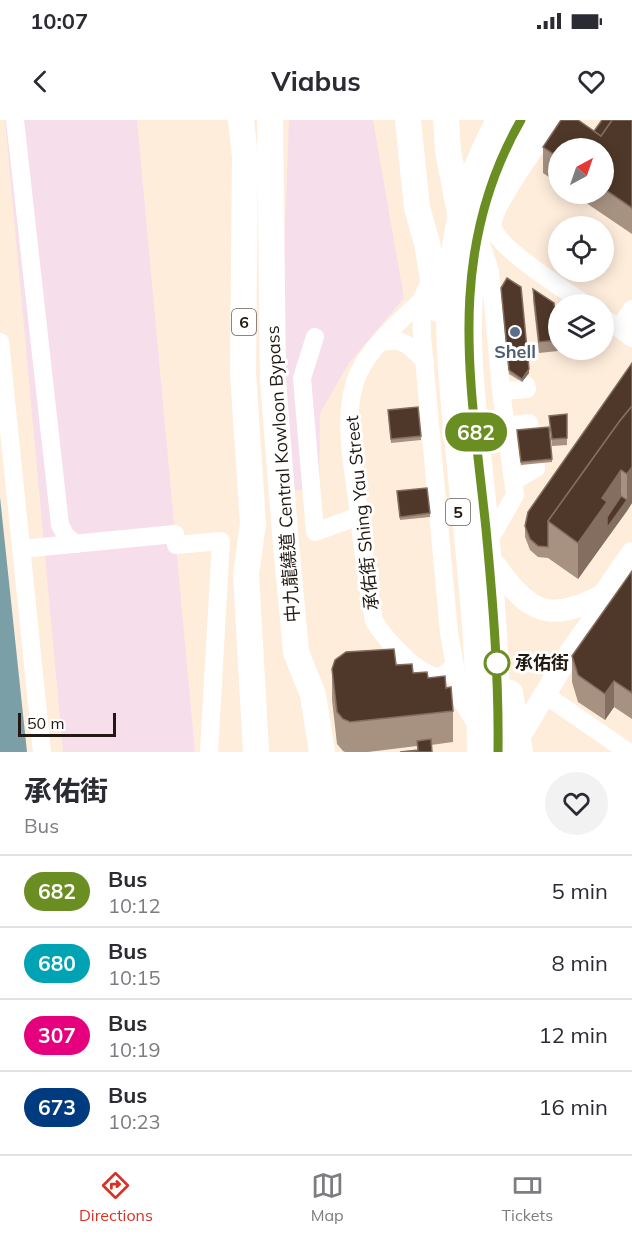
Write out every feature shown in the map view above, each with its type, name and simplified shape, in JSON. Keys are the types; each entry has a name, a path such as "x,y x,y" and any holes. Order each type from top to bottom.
{"highway":[{"name":"中九龍繞道 Central Kowloon Bypass","path":"241,120 245,157 243,373 253,524 246,574 256,752"},
{"name":"中九龍繞道 Central Kowloon Bypass","path":"270,120 273,380 296,652 313,695 322,752"},
{"name":"5","path":"408,120 417,208 433,272 450,419 475,695 498,747"},
{"path":"429,120 435,153 464,236"},
{"name":"5","path":"446,120 448,151 464,236 494,532 503,658 498,747"},
{"path":"498,747 476,632 450,361 449,303 454,250 461,214 475,170 499,120"},
{"path":"498,747 495,635 470,372 468,308 472,261 479,223 493,178 520,120"}],"main road":[{"path":"498,747 544,694 596,616 603,595 632,553"},
{"path":"496,566 518,593 545,611 564,630 571,651"},
{"path":"545,611 573,609 603,595"}],"street":[{"path":"15,120 60,525 66,536 76,544"},
{"path":"508,190 502,149 513,120"},
{"path":"504,164 511,161 539,120"},
{"path":"555,120 497,208 493,227 498,238 517,255 571,294"},
{"path":"453,178 478,233 490,271 501,391 515,495 494,532"},
{"path":"490,271 509,283"},
{"path":"433,272 421,301 449,633 461,700 498,747"},
{"name":"承佑街 Shing Yau Street","path":"421,301 371,354 357,376 351,401 350,426 359,516 374,621 382,634 429,675 441,677 454,667"},
{"path":"625,333 632,309"},
{"path":"315,337 302,378 315,532 359,516"},
{"path":"382,342 394,339 402,341 425,361"},
{"path":"0,342 42,752"},
{"path":"501,391 527,389 526,385"},
{"path":"21,549 176,534 176,544 221,541 209,752"},
{"path":"544,694 628,752"}],"shaded area":[{"path":"5,120 137,120 195,752 63,752"},
{"path":"289,120 373,120 404,298 349,363 320,413 319,489 287,491 284,249"}],"water":[{"path":"0,497 27,752 0,752"}],"building":[{"path":"561,120 578,120 601,136 612,120 632,120 632,208 614,196 614,138 549,138"},
{"path":"602,120 612,120 601,136 594,131"},
{"path":"548,140 548,150 543,147"},
{"name":"Shell","path":"507,278 521,287 529,369 522,379 509,370 501,288"},
{"path":"533,289 548,299 548,341 539,342"},
{"path":"632,363 632,406 548,521 548,547 538,546 530,539 525,526 528,512"},
{"path":"632,406 632,467 627,474 621,470 602,498 607,502 578,543 548,521"},
{"path":"418,407 421,436 391,439 388,410"},
{"path":"567,414 567,438 552,439 549,416"},
{"path":"549,427 552,459 521,462 517,430"},
{"path":"427,488 430,513 400,517 397,491"},
{"path":"621,496 627,500 607,528 607,517"},
{"path":"632,571 632,693 614,681 605,694 578,675 572,656"},
{"path":"394,649 396,665 412,664 413,673 427,672 428,678 445,676 446,688 451,687 453,711 350,722 343,719 337,712 332,669 335,660 346,652"},
{"path":"431,739 432,752 400,752 418,750 417,741"}],"bus line":[{"name":"682","path":"498,752 493,600 470,372 468,308 476,233 484,204 502,155 521,120"}],"place":[{"name":"Shell","path":"515,332"},
{"name":"承佑街","path":"497,663"}]}
